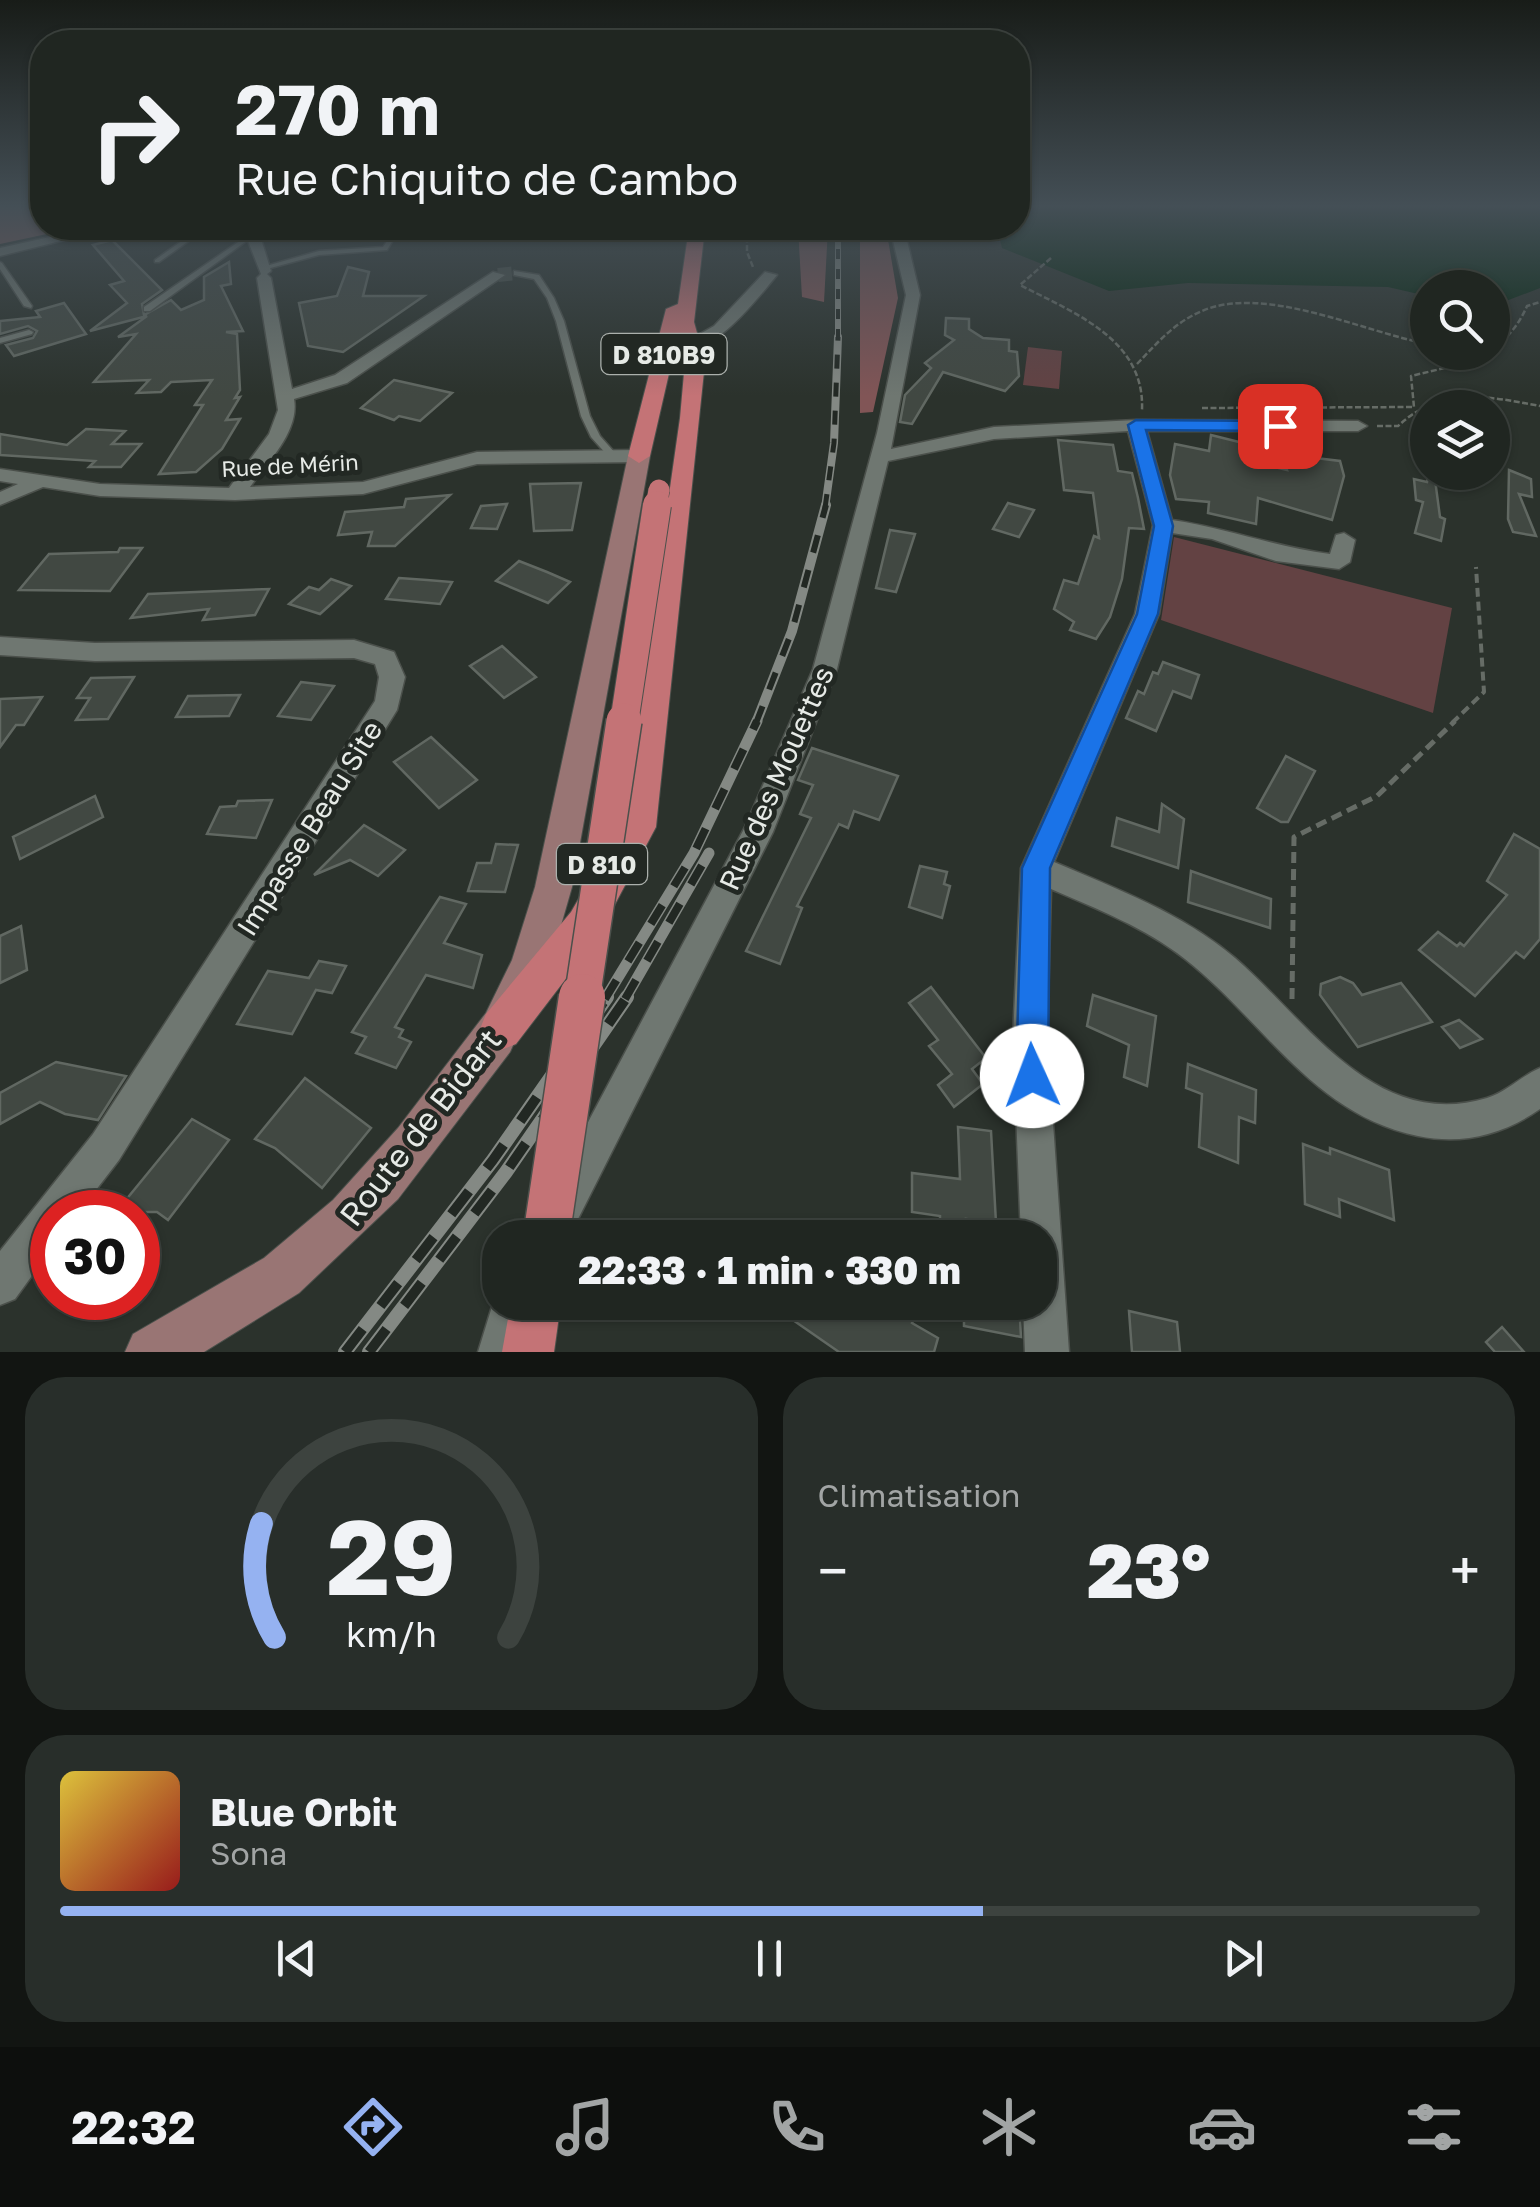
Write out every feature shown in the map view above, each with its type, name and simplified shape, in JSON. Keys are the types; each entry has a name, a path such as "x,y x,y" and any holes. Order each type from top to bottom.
{"main road":[{"name":"D 810B9","path":"625,455 688,270"},
{"name":"D 810","path":"550,1220 659,490 688,333 692,270"},
{"path":"501,1029 584,925 639,826 691,418 696,362 688,333"},
{"name":"Route de Bidart","path":"151,1352 241,1306 305,1261 336,1232 434,1119 501,1029 539,932 568,824 625,455"},
{"path":"528,1352 533,1320"}],"street":[{"name":"Rue des Mouettes","path":"556,1220 758,832 800,738 840,622 879,457 913,295 907,270"},
{"path":"235,494 278,435 287,410 264,272"},
{"path":"286,396 341,379 498,275"},
{"path":"688,333 720,329 765,280"},
{"path":"879,457 994,433 1136,425 1358,426"},
{"path":"1047,1352 1030,1037 1036,868 1147,614 1163,526 1136,425"},
{"name":"Rue de Mérin","path":"0,475 100,490 235,494 362,488 477,458 625,455"},
{"path":"0,500 40,482"},
{"path":"1163,526 1216,533 1276,554 1339,562 1344,540"},
{"name":"Impasse Beau Site","path":"0,646 94,652 354,649 384,658 392,676 388,703 106,1146 72,1190"},
{"path":"1036,868 1150,919 1195,946 1245,991 1291,1044 1329,1079 1356,1095 1418,1120 1466,1123 1514,1109 1540,1086"},
{"name":"Impasse Beau Site","path":"0,1284 30,1245"},
{"path":"500,1352 508,1320"}],"lane":[{"path":"4,270 28,306"},
{"path":"147,309 201,270"},
{"path":"264,272 270,270"},
{"path":"516,272 536,277 566,326 588,430 625,455"},
{"path":"0,341 29,332"}],"path":[{"path":"758,270 765,280"},
{"path":"1033,270 1020,285 1106,335 1137,364 1144,404 1136,425"},
{"path":"1510,339 1517,333 1528,306 1540,302"},
{"path":"1137,364 1158,335 1207,305 1269,304 1410,342"},
{"path":"1412,390 1411,376 1434,370"},
{"path":"1510,401 1540,406"},
{"path":"1210,426 1201,406 1410,407"},
{"path":"1358,426 1398,426 1410,412"},
{"path":"1291,1044 1294,837 1377,796 1484,692 1476,566"}],"shaded area":[{"path":"800,270 826,270 824,302 802,297"},
{"path":"860,270 893,270 898,298 873,412 860,413"},
{"path":"1057,270 1410,270 1410,292 1388,287 1188,283 1109,291"},
{"path":"1510,270 1540,270 1540,288 1510,299"},
{"path":"1028,347 1062,351 1059,389 1023,385"},
{"path":"1174,537 1452,608 1433,713 1161,620"}],"building":[{"path":"115,270 142,270 162,290 142,304 144,315 171,300 181,310 204,300 204,277 216,270 230,270 231,284 221,286 243,331 226,332 237,334 240,390 235,398 240,397 226,420 240,419 222,449 196,472 159,474 203,405 195,405 212,380 171,382 161,392 137,393 149,380 94,382 136,334 118,337 147,316 90,331 127,303 110,285 124,281"},
{"path":"347,270 361,270 369,272 363,296 424,296 343,352 308,346 299,303 337,296"},
{"path":"64,303 86,334 14,356 6,345 33,338 37,331 28,326 0,334 0,321 40,317 36,311"},
{"path":"946,318 969,319 969,329 983,338 1009,340 1009,351 1017,352 1019,376 1005,391 943,372 912,424 900,422 905,395 931,368 925,363 954,340 945,335"},
{"path":"394,380 452,393 420,421 399,416 394,420 361,408"},
{"path":"86,429 125,431 112,444 141,444 121,467 89,467 95,461 0,455 0,434 67,445"},
{"path":"1211,435 1243,443 1242,459 1287,470 1282,454 1340,461 1344,476 1332,520 1258,498 1256,524 1208,513 1209,502 1176,499 1170,475 1175,444 1209,451"},
{"path":"1058,440 1113,445 1118,471 1132,473 1144,529 1129,528 1122,579 1110,617 1096,639 1070,630 1074,622 1054,609 1064,580 1078,584 1094,536 1099,538 1093,493 1064,490"},
{"path":"1510,470 1531,479 1532,497 1519,494 1536,536 1513,532 1508,519"},
{"path":"581,483 572,530 534,531 530,484"},
{"path":"1415,490 1436,490 1440,517 1445,519 1441,541 1415,533 1423,502 1416,500"},
{"path":"450,495 395,546 368,546 372,532 338,535 345,512 404,507 406,499"},
{"path":"1008,503 1034,510 1019,537 993,529"},
{"path":"507,504 497,529 471,528 481,506"},
{"path":"890,530 915,534 896,592 876,588"},
{"path":"120,548 142,548 110,591 19,590 49,554 118,552"},
{"path":"519,561 570,582 548,603 496,581"},
{"path":"399,578 452,582 440,604 386,599"},
{"path":"331,579 351,586 320,614 289,604 309,587 319,590"},
{"path":"269,589 255,615 203,620 209,609 131,618 148,594"},
{"path":"502,646 536,677 504,698 470,666"},
{"path":"1163,662 1199,675 1191,698 1173,691 1156,731 1126,718 1138,691 1144,694 1153,672 1158,674"},
{"path":"134,677 108,719 76,720 90,698 77,698 91,678"},
{"path":"301,682 334,686 311,720 278,716"},
{"path":"240,695 229,716 176,717 188,696"},
{"path":"42,697 24,725 16,725 0,747 0,699"},
{"path":"431,737 477,780 439,808 394,762"},
{"path":"812,748 898,776 879,820 854,811 848,828 839,824 797,906 802,908 780,964 746,951 811,818 800,814 813,785 798,780"},
{"path":"1286,756 1315,771 1288,822 1281,822 1257,808"},
{"path":"95,796 103,817 20,859 13,837"},
{"path":"272,800 256,838 207,834 220,807 236,806 238,801"},
{"path":"1162,804 1184,819 1178,868 1112,846 1117,818 1159,832"},
{"path":"364,825 405,850 378,876 350,860 314,875"},
{"path":"1514,834 1540,849 1540,939 1524,958 1516,952 1475,996 1419,950 1438,932 1457,946 1464,946 1507,895 1487,881"},
{"path":"496,844 518,845 505,892 468,891 477,863 491,863"},
{"path":"920,866 947,872 944,884 950,886 942,918 909,907"},
{"path":"1191,871 1271,899 1270,928 1188,902"},
{"path":"440,897 466,904 444,943 482,955 473,988 426,975 395,1027 403,1030 399,1037 411,1042 396,1068 356,1053 366,1037 352,1032"},
{"path":"21,926 27,970 0,983 0,936"},
{"path":"319,961 346,966 332,993 316,990 292,1034 237,1024 268,971 309,978"},
{"path":"1340,977 1353,983 1362,995 1401,983 1432,1022 1358,1047 1320,995 1321,984"},
{"path":"931,987 986,1058 972,1069 983,1084 954,1107 938,1085 952,1074 929,1046 938,1040 909,1003"},
{"path":"1093,995 1156,1016 1147,1086 1124,1077 1129,1045 1087,1026"},
{"path":"1459,1020 1482,1039 1460,1048 1442,1027"},
{"path":"56,1062 126,1076 98,1120 65,1114 40,1102 0,1124 0,1093"},
{"path":"1188,1064 1256,1090 1255,1123 1239,1117 1238,1163 1199,1147 1202,1094 1186,1088"},
{"path":"305,1078 371,1128 322,1188 275,1148 255,1139"},
{"path":"192,1119 229,1140 168,1220 160,1214 160,1190 134,1190"},
{"path":"958,1127 991,1131 996,1220 940,1220 940,1216 912,1212 912,1173 960,1179"},
{"path":"1303,1144 1330,1154 1330,1148 1389,1170 1394,1220 1339,1199 1340,1217 1305,1204"},
{"path":"1129,1311 1177,1322 1180,1352 1132,1352"},
{"path":"793,1320 913,1320 912,1323 938,1338 934,1352 839,1352"},
{"path":"964,1320 1020,1320 1021,1337 964,1326"},
{"path":"1502,1327 1524,1352 1495,1352 1486,1342"}],"tunnel":[{"path":"498,275 517,273"}],"railway":[{"path":"838,270 838,337"},
{"path":"825,508 834,443 838,337"},
{"path":"756,723 792,631 826,505"},
{"path":"605,999 694,853 757,721"},
{"path":"625,999 709,853"},
{"path":"345,1352 493,1160 607,997"},
{"path":"369,1352 506,1172 627,997"}],"route":[{"path":"1032,1076 1036,868 1147,614 1163,526 1136,425 1280,426"}]}
